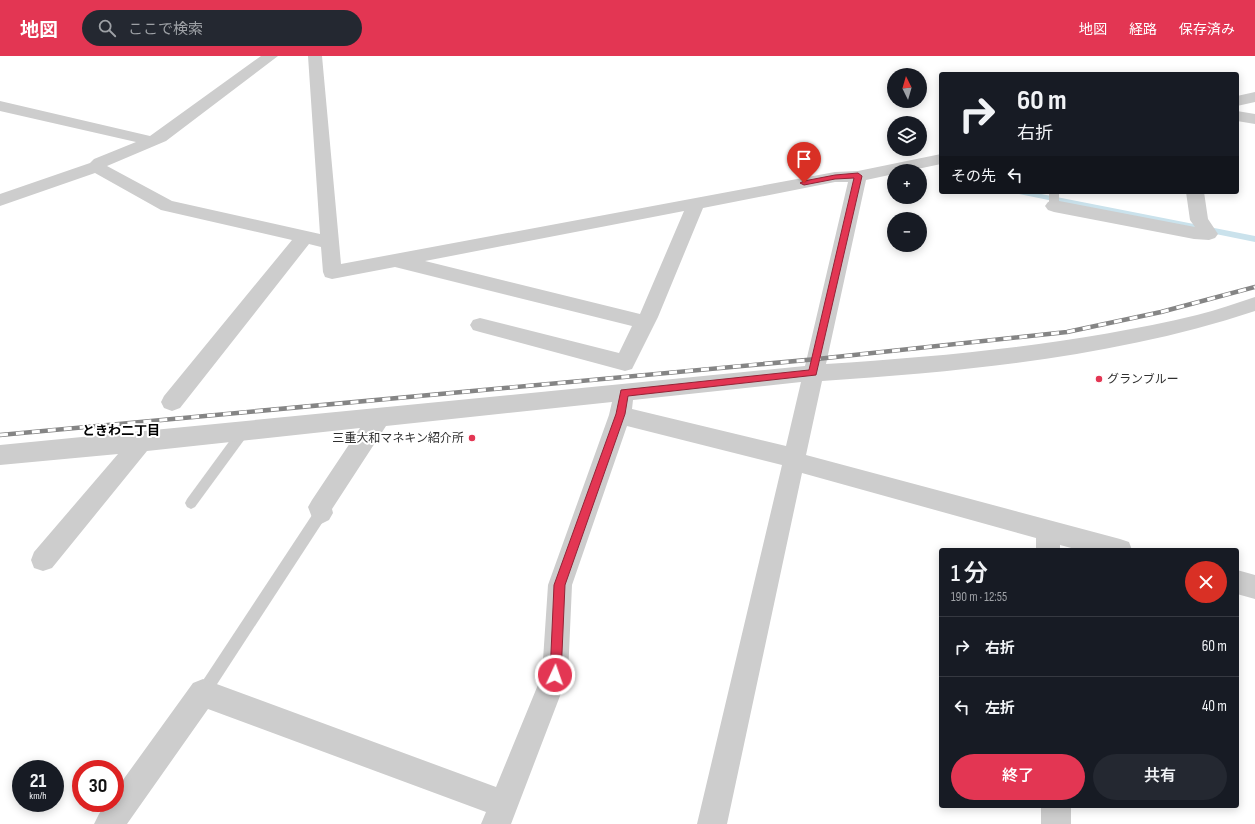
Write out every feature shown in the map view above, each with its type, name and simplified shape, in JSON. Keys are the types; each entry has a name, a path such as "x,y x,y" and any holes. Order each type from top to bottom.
{"street":[{"path":"0,200 96,167 100,163 160,138 244,74 272,56"},
{"path":"314,56 328,242 332,272 835,177 858,176 939,159"},
{"path":"1239,101 1255,97"},
{"path":"0,106 137,137 152,142"},
{"path":"1239,116 1255,119"},
{"path":"96,167 167,206 304,238 328,242"},
{"path":"712,824 858,176"},
{"path":"1054,197 1194,233 1204,227 1196,194"},
{"path":"480,325 625,363 644,322 648,317 696,204"},
{"path":"172,402 304,238"},
{"path":"395,261 644,322"},
{"path":"0,455 243,432 380,417 622,404 813,373 910,367 1079,346 1198,322 1255,304"},
{"path":"622,404 1048,540 1106,548"},
{"path":"109,824 202,693 500,814 555,675 560,585 622,404"},
{"path":"321,513 320,507 380,417"},
{"path":"43,560 141,442"},
{"path":"1239,583 1255,587"},
{"path":"1056,808 1056,824"}],"lane":[{"path":"191,503 243,432"},
{"path":"202,693 321,513"}],"waterway":[{"path":"1029,194 1255,239"}],"railway":[{"path":"0,435 817,359 1067,332 1161,312 1255,287"}],"place":[{"name":"グランブルー","path":"1099,379"},
{"name":"三重大和マネキン紹介所","path":"472,438"}],"district":[{"name":"ときわ二丁目","path":"121,430"}],"route":[{"path":"555,675 560,585 620,414 624,392 813,373 858,176 835,177 804,183"}]}
